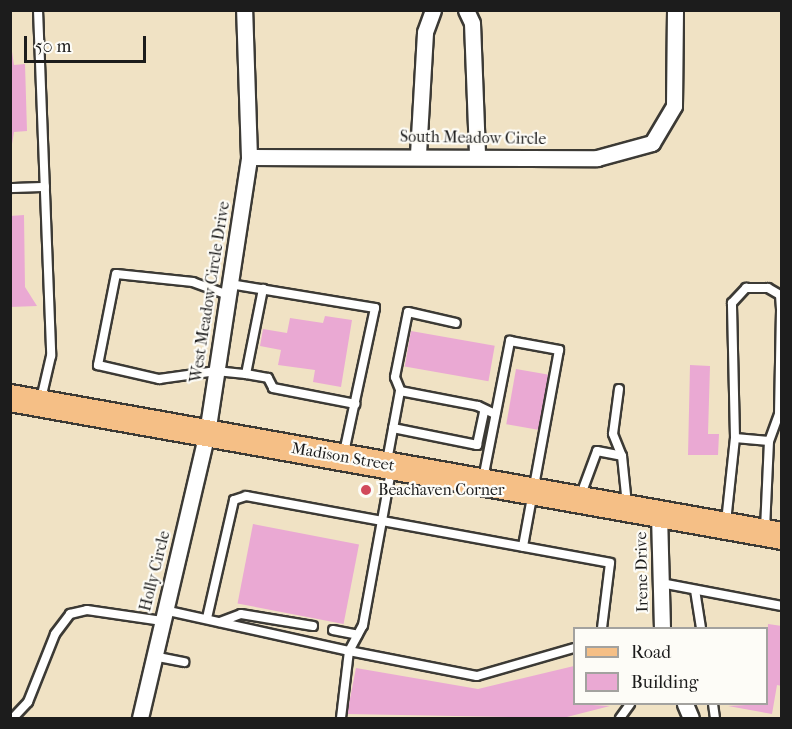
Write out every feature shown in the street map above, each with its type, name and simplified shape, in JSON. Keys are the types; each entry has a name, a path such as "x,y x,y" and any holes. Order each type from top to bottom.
{"main road":[{"name":"Madison Street","path":"10,398 773,535"}],"street":[{"name":"West Meadow Circle Drive","path":"207,433 249,157 244,10"},
{"path":"418,154 425,32 433,10"},
{"path":"466,10 472,23 477,156"},
{"name":"South Meadow Circle","path":"249,157 418,154 597,158 652,143 674,106 675,10"},
{"name":"Holly Circle","path":"140,718 207,433"},
{"name":"Irene Drive","path":"659,514 662,627"}],"lane":[{"path":"38,10 51,356 40,404"},
{"path":"10,188 45,187"},
{"path":"343,458 355,404 375,308 263,289 229,290 192,282 116,274 98,365 159,380 216,371 246,374 268,378 273,388 355,404"},
{"path":"726,526 735,438 732,303 746,288 768,288 780,295 782,310 779,414 769,441 773,535"},
{"path":"246,374 263,289"},
{"path":"341,718 349,651 358,635 380,522 393,428 401,392 395,377 408,312 456,323"},
{"path":"482,482 510,341 559,350 523,547"},
{"path":"619,389 613,434 622,456 628,508"},
{"path":"401,392 478,406 484,412 495,414"},
{"path":"393,428 477,445 484,412"},
{"path":"735,438 769,441"},
{"path":"579,500 597,451 622,456"},
{"path":"207,618 234,500 246,496 610,563 602,627"},
{"path":"661,583 782,606"},
{"path":"695,590 701,627"},
{"path":"13,718 28,702 55,634 70,614 87,610 207,618 349,651 477,676 573,648"},
{"path":"220,622 241,614 313,626"},
{"path":"333,630 358,635"},
{"path":"153,656 184,662"},
{"path":"620,718 629,705"}],"building":[{"path":"10,38 14,65 25,64 27,131 14,132 10,156"},
{"path":"24,215 25,287 37,306 10,307 10,216"},
{"path":"325,316 352,320 341,387 313,382 315,370 278,365 281,350 260,346 263,329 287,333 290,318 323,323"},
{"path":"411,331 495,346 488,381 405,366"},
{"path":"690,365 710,366 708,434 719,434 718,455 688,455"},
{"path":"516,369 550,375 541,430 506,424"},
{"path":"253,524 359,545 344,624 238,604"},
{"path":"768,624 782,626 782,686 777,685 772,714 728,706 768,705"},
{"path":"573,666 573,705 610,706 563,718 347,714 356,668 478,689"}],"place":[{"name":"Beachaven Corner","path":"366,490"}]}
